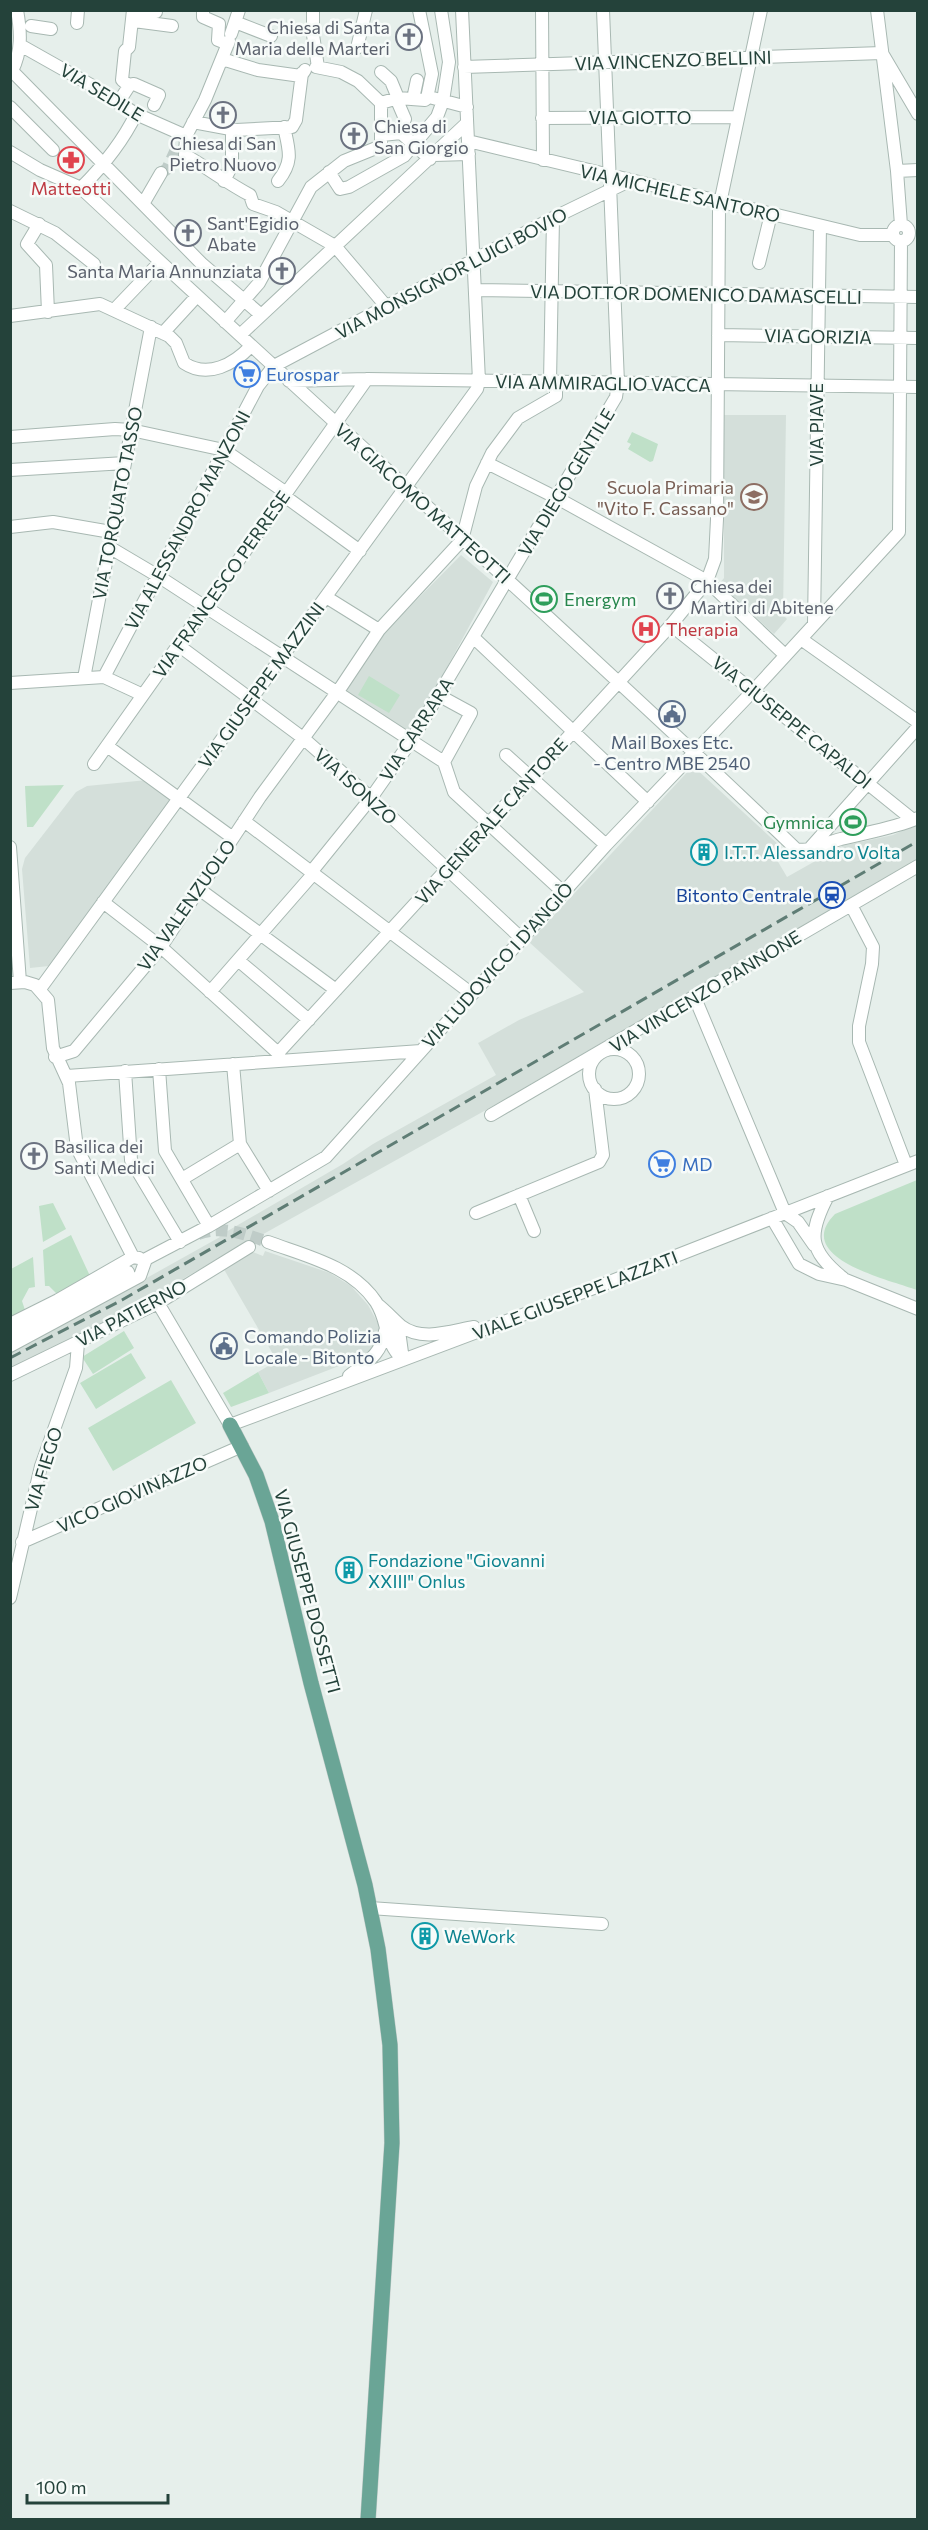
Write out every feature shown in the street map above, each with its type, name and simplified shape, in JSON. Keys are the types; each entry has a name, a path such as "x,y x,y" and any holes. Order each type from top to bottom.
{"main road":[{"name":"VIA GIUSEPPE DOSSETTI","path":"230,1425 263,1492 272,1521 370,1908 390,2045 393,2092 392,2142 368,2520"}],"street":[{"path":"17,10 20,45 19,57 12,71 201,263 260,314"},
{"path":"203,10 204,17 219,24 218,40 232,31 271,36"},
{"path":"193,122 232,129 292,127 296,120 314,46 313,10"},
{"path":"357,48 366,10"},
{"path":"419,10 432,74 427,98"},
{"path":"329,172 340,189 349,187 399,160 435,120 443,101 449,62 441,10"},
{"path":"462,10 479,381"},
{"path":"542,10 543,160"},
{"path":"603,10 618,383"},
{"path":"707,582 713,568 715,549 720,202 761,10"},
{"name":"VIA LUDOVICO I D'ANGIÒ","path":"67,1076 233,1064 278,1057 421,1051 606,845 753,691 899,532 904,237 877,10"},
{"path":"134,15 156,12"},
{"path":"134,15 172,26"},
{"path":"128,85 122,77 124,52 129,47 134,15"},
{"path":"30,26 51,29"},
{"path":"183,141 205,100 232,31"},
{"name":"VIA SEDILE","path":"20,45 91,84 118,104 183,141 185,155 250,195 253,204 291,221 334,246 386,306"},
{"path":"448,46 463,45"},
{"path":"882,53 918,114"},
{"name":"VIA VINCENZO BELLINI","path":"464,67 882,53"},
{"path":"222,59 258,70 341,72 358,81 381,103 382,141"},
{"path":"225,322 244,301 267,269 311,187 344,161 400,133 405,119 391,81 381,72"},
{"path":"413,99 417,80"},
{"path":"128,85 134,84 155,93"},
{"path":"118,104 128,85"},
{"path":"381,103 397,98 427,98 467,107"},
{"path":"10,107 53,150"},
{"path":"81,188 105,164 144,117"},
{"name":"VIA GIOTTO","path":"542,118 738,117"},
{"path":"240,335 467,123"},
{"path":"278,181 289,162 284,127"},
{"path":"224,181 232,165 232,129"},
{"path":"400,133 414,146 432,157"},
{"name":"VIA MICHELE SANTORO","path":"432,157 469,148 543,160 860,236 904,237"},
{"name":"VIA GIACOMO MATTEOTTI","path":"10,152 24,167 81,188 462,540 508,579 694,754 802,849"},
{"path":"897,171 918,170"},
{"path":"145,206 161,173"},
{"name":"VIA MONSIGNOR LUIGI BOVIO","path":"274,366 553,218 629,181"},
{"path":"10,211 39,224 94,264"},
{"path":"759,263 771,214"},
{"path":"462,540 476,486 487,463 518,418 556,396 553,382 553,218"},
{"path":"39,224 27,244 46,265 48,312"},
{"name":"VIA PIAVE","path":"814,624 817,296 820,226"},
{"path":"115,309 160,262"},
{"name":"VIA DOTTOR DOMENICO DAMASCELLI","path":"475,290 918,297"},
{"path":"164,333 197,296"},
{"path":"10,316 94,304 115,309 164,333 176,343 184,363 199,370 228,365 251,346"},
{"name":"VIA TORQUATO TASSO","path":"84,678 152,327"},
{"name":"VIA GORIZIA","path":"718,335 918,338"},
{"name":"VIA ALESSANDRO MANZONI","path":"104,677 258,386 274,366"},
{"name":"VIA AMMIRAGLIO VACCA","path":"289,381 367,379 918,387"},
{"name":"VIA FRANCESCO PERRESE","path":"93,764 367,379"},
{"name":"VIA GIUSEPPE MAZZINI","path":"40,989 407,487 477,390 479,381"},
{"name":"VIA DIEGO GENTILE","path":"508,579 614,401 618,383"},
{"path":"10,437 114,429 131,430 224,450 360,551"},
{"path":"10,470 125,463"},
{"path":"487,463 557,498 707,582 785,655"},
{"path":"10,527 54,522 111,532"},
{"name":"VIA VALENZUOLO","path":"55,1057 74,1051 161,947 244,820 379,630 462,540"},
{"path":"109,547 158,576 444,762 454,792 564,892"},
{"name":"VIA CARRARA","path":"210,992 261,936 371,798 411,741 508,579"},
{"name":"VIA GENERALE CANTORE","path":"278,1057 336,990 671,625 707,582"},
{"path":"326,597 379,630"},
{"name":"VIA GIUSEPPE CAPALDI","path":"671,625 915,819"},
{"path":"473,637 648,802"},
{"path":"801,639 918,722"},
{"name":"VIA ISONZO","path":"178,645 303,738 522,939"},
{"path":"10,683 104,677 143,695"},
{"path":"438,695 471,713 444,762"},
{"path":"802,849 836,818 918,727"},
{"path":"107,746 232,838"},
{"path":"506,755 606,845"},
{"path":"836,818 841,839"},
{"path":"802,849 887,830 915,819"},
{"path":"244,820 472,994"},
{"path":"10,846 15,982 30,982 40,989 49,1004 55,1057 67,1076 77,1148 134,1257"},
{"name":"VIA VINCENZO PANNONE","path":"491,1115 601,1053 918,866"},
{"path":"199,889 336,990"},
{"path":"103,902 161,947 278,1057"},
{"path":"851,905 870,939 874,956 864,996 859,1042 862,1054 912,1163"},
{"path":"239,961 309,1020"},
{"path":"695,998 785,1213 798,1222 829,1267 846,1280"},
{"path":"476,1213 599,1162 603,1155 595,1089 591,1082 591,1067 601,1053 617,1050 632,1057 637,1064 638,1081 630,1094 623,1098 607,1098 595,1089"},
{"path":"10,1324 134,1257 147,1259 180,1242 326,1157 421,1051"},
{"path":"233,1064 240,1144 269,1191"},
{"path":"159,1069 165,1150 209,1226"},
{"path":"125,1071 131,1160 180,1242"},
{"path":"182,1179 240,1144"},
{"name":"VIALE GIUSEPPE LAZZATI","path":"230,1425 502,1323 912,1163"},
{"path":"519,1195 534,1231"},
{"path":"814,1245 814,1227 828,1196"},
{"path":"772,1218 799,1264 819,1274 846,1280 918,1309"},
{"path":"268,1242 345,1272 402,1326 416,1334 431,1335 502,1323"},
{"name":"VIA PATIERNO","path":"10,1375 158,1303 249,1247"},
{"path":"10,1346 140,1276 147,1259"},
{"path":"10,1335 128,1272"},
{"name":"VIA GIUSEPPE DOSSETTI","path":"158,1303 230,1425"},
{"path":"376,1303 392,1350 403,1360"},
{"path":"376,1303 394,1325 402,1346 403,1360"},
{"path":"338,1384 378,1353 386,1329"},
{"name":"VIA FIEGO","path":"10,1598 41,1466 76,1368 78,1342"},
{"name":"VICO GIOVINAZZO","path":"22,1542 242,1446"},
{"path":"370,1908 602,1924"}],"shaded area":[{"name":"Scuola Primaria \"Vito F. Cassano\"","path":"724,415 786,415 783,615 787,619 774,634 719,584 724,578"},
{"path":"461,555 493,582 444,673 408,732 343,692 381,636"},
{"path":"693,766 780,846 774,855 787,877 842,846 893,835 917,824 917,859 486,1110 186,1277 142,1305 138,1303 84,1333 11,1368 11,1352 220,1237 373,1144 496,1075 478,1043 519,1020 584,992 529,942"},
{"path":"147,780 171,798 49,966 30,968 22,869 25,858 76,792 87,786"},
{"path":"248,1250 263,1256 265,1251 330,1273 351,1286 368,1305 380,1327 379,1337 370,1354 269,1393 258,1372 277,1361 222,1266"}],"green space":[{"path":"632,432 658,444 653,461 650,462 628,449 631,444 627,442"},
{"path":"369,676 400,695 389,713 358,695"},
{"path":"64,785 33,827 27,827 25,786"},
{"path":"917,1180 917,1290 849,1265 834,1255 825,1243 825,1229 835,1214"},
{"path":"53,1203 66,1229 43,1242 39,1206"},
{"path":"71,1235 90,1276 58,1295 49,1286 45,1286 43,1250"},
{"path":"33,1257 35,1287 29,1288 22,1301 25,1310 11,1317 11,1269"},
{"path":"124,1331 134,1348 93,1374 82,1357"},
{"path":"131,1353 146,1378 96,1409 80,1383"},
{"path":"258,1372 269,1393 231,1407 223,1393"},
{"path":"171,1380 196,1423 113,1471 88,1428"}],"tunnel":[{"path":"161,173 167,169 179,143"},
{"path":"198,1234 225,1230 268,1242"}],"railway":[{"path":"10,1358 122,1300 918,841"}],"place":[{"name":"Chiesa di Santa Maria delle Marteri","path":"409,37"},
{"name":"Chiesa di San Pietro Nuovo","path":"223,115"},
{"name":"Chiesa di San Giorgio","path":"354,136"},
{"name":"Matteotti","path":"71,160"},
{"name":"Sant'Egidio Abate","path":"188,233"},
{"name":"Santa Maria Annunziata","path":"282,271"},
{"name":"Eurospar","path":"247,374"},
{"name":"Scuola Primaria \"Vito F. Cassano\"","path":"754,497"},
{"name":"Chiesa dei Martiri di Abitene","path":"670,596"},
{"name":"Energym","path":"544,599"},
{"name":"Therapia","path":"646,629"},
{"name":"Mail Boxes Etc. - Centro MBE 2540","path":"672,714"},
{"name":"Gymnica","path":"853,822"},
{"name":"I.T.T. Alessandro Volta","path":"704,852"},
{"name":"Bitonto Centrale","path":"832,895"},
{"name":"Basilica dei Santi Medici","path":"34,1156"},
{"name":"MD","path":"662,1164"},
{"name":"Comando Polizia Locale - Bitonto","path":"224,1346"},
{"name":"Fondazione \"Giovanni XXIII\" Onlus","path":"349,1570"},
{"name":"WeWork","path":"425,1936"}]}
